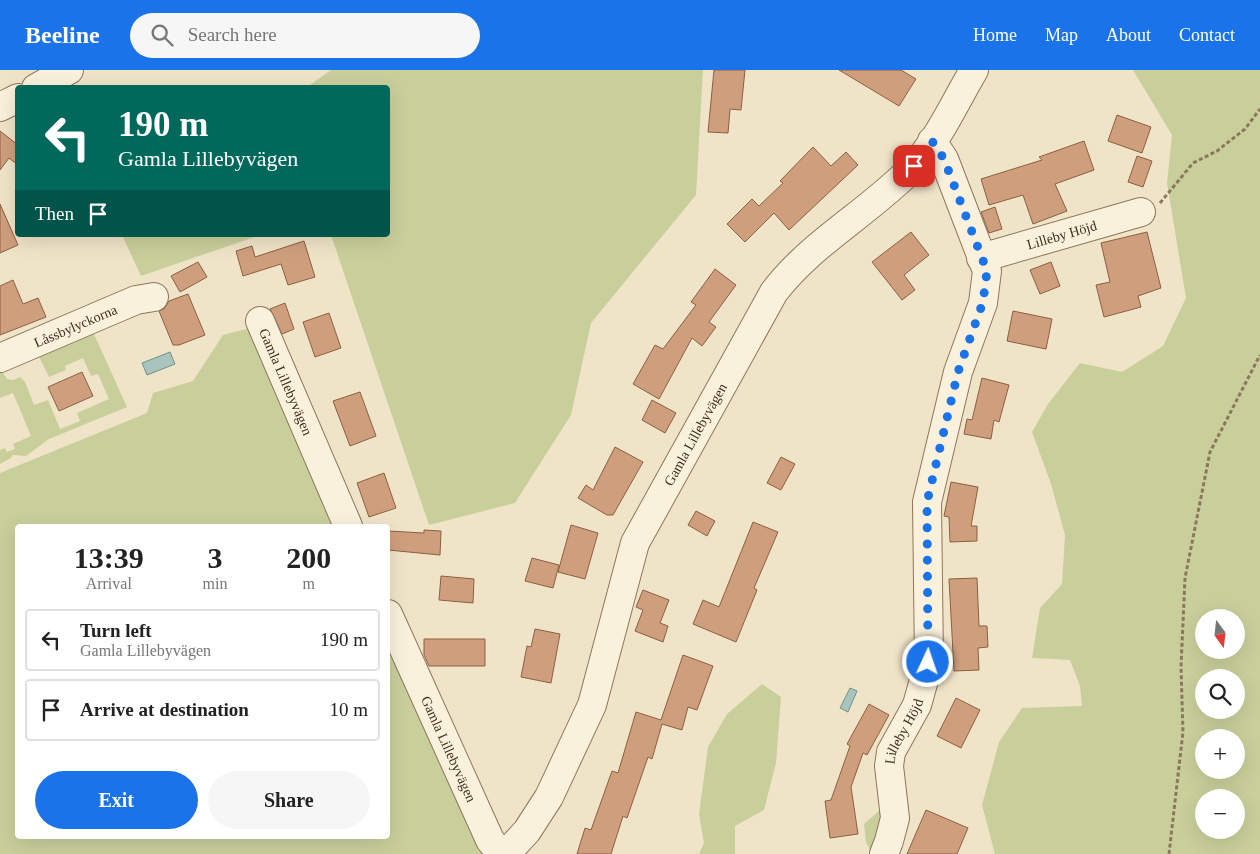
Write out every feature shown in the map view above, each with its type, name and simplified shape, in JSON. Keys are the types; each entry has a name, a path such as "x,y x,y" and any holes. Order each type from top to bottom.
{"street":[{"name":"Gamla Lillebyvägen","path":"506,854 527,830 549,797 585,721 598,686 635,543 774,292 786,277 804,260 914,166 932,141 974,70"},
{"path":"41,85 62,72"},
{"path":"0,107 15,100"},
{"name":"Lilleby Höjd","path":"884,854 890,842 895,818 889,766 891,752 917,705 928,662 927,502 958,372 983,302 987,281 987,271 944,159 932,141"},
{"name":"Lilleby Höjd","path":"981,258 1141,212"},
{"name":"Låssbylyckorna","path":"0,358 136,300 154,297"},
{"name":"Gamla Lillebyvägen","path":"260,321 347,524"},
{"name":"Gamla Lillebyvägen","path":"390,618 490,840 502,854"}],"path":[{"path":"1141,212 1156,208 1193,163 1217,151 1245,129 1260,109"},
{"path":"1169,854 1183,732 1181,666 1185,578 1210,452 1260,355"}],"green space":[{"path":"331,70 703,70 696,195 591,323 571,415 515,503 429,525 332,237 390,237 390,85 310,85"},
{"path":"1133,70 1260,70 1260,854 995,854 982,805 999,742 1022,708 1082,706 1080,686 1070,660 1032,658 1040,608 1062,584 1065,535 1051,484 1032,432 1048,404 1080,363 1122,372 1163,346 1186,298 1167,183 1172,135"},
{"path":"123,237 254,237 141,276"},
{"path":"254,327 342,524 15,524 15,839 390,839 390,633 487,854 0,854 0,473 147,413 153,393 193,381 223,335"},
{"path":"93,332 127,407 49,439 26,456 12,455 11,458 0,464 0,450 5,448 7,452 15,449 13,444 31,436 13,393 0,398 0,368 7,379 13,380 20,377 25,382 34,405 48,400 60,429 80,421 77,413 109,399 98,374 91,376 83,358 65,366 66,370 49,377 35,349"},
{"path":"762,684 781,697 776,763 764,810 735,826 735,854 699,854 704,843 699,814 708,747 727,714"},
{"path":"889,808 872,854 866,842 864,824 880,810"}],"water":[{"path":"170,352 175,364 147,375 142,363"},
{"path":"850,688 857,691 848,712 840,708"}],"building":[{"path":"714,70 745,70 741,110 730,109 728,133 708,132"},
{"path":"839,70 901,70 916,79 899,106"},
{"path":"1117,115 1151,127 1142,153 1108,141"},
{"path":"0,131 15,143 15,163 9,158 0,170"},
{"path":"1084,141 1094,170 1055,184 1067,211 1033,224 1023,195 989,205 981,179 1042,160 1039,157"},
{"path":"813,147 831,166 846,152 858,165 789,230 774,213 745,242 727,224 752,199 759,206 783,183 780,181"},
{"path":"1137,156 1152,161 1143,187 1128,182"},
{"path":"0,204 18,245 0,253"},
{"path":"995,207 1002,229 989,233 981,212"},
{"path":"911,232 929,255 904,275 915,290 902,300 872,262"},
{"path":"1147,232 1161,288 1138,296 1141,307 1104,317 1096,285 1110,282 1101,243"},
{"path":"304,241 315,277 288,285 281,264 243,276 236,251 252,246 255,257"},
{"path":"198,262 207,277 180,292 171,276"},
{"path":"1051,262 1060,286 1040,294 1030,270"},
{"path":"715,269 736,285 709,322 716,327 702,346 692,338 659,399 633,384 655,345 663,349 696,305 691,302"},
{"path":"13,280 23,304 38,298 46,317 0,335 0,286"},
{"path":"188,294 205,335 179,345 173,345 159,311 164,309 169,301"},
{"path":"285,303 294,329 282,334 270,309"},
{"path":"1013,311 1052,319 1046,349 1007,341"},
{"path":"329,313 341,348 315,357 303,322"},
{"path":"82,372 93,396 59,411 48,387"},
{"path":"982,378 1009,385 999,422 994,420 991,439 964,434 967,419 972,420"},
{"path":"360,392 376,436 350,446 333,401"},
{"path":"652,400 676,413 665,433 642,420"},
{"path":"615,447 643,462 613,515 607,515 578,498 586,485 593,490"},
{"path":"781,457 795,464 781,490 767,483"},
{"path":"384,473 396,508 369,517 357,483"},
{"path":"951,482 978,487 971,526 977,526 977,541 950,542 949,517 944,516"},
{"path":"696,511 715,521 707,536 688,525"},
{"path":"753,522 778,532 754,588 757,590 736,642 693,624 703,600 719,607"},
{"path":"571,525 598,533 585,579 558,572"},
{"path":"424,530 441,531 440,555 390,550 390,531 424,533"},
{"path":"532,558 559,565 553,588 525,581"},
{"path":"441,576 474,579 473,603 439,600"},
{"path":"977,578 979,626 987,626 988,647 978,648 979,670 954,671 949,579"},
{"path":"643,590 669,600 660,623 668,626 663,642 635,631 643,610 636,607"},
{"path":"535,629 560,634 551,683 521,677 527,646 531,647"},
{"path":"424,639 485,639 485,666 429,666 424,655"},
{"path":"683,655 713,666 697,710 688,707 682,730 662,724 652,759 648,757 627,818 623,816 611,854 577,854 585,828 591,830 612,771 618,773 636,712 661,720"},
{"path":"956,698 980,710 961,748 937,736"},
{"path":"869,704 889,715 867,755 863,753 851,787 858,834 830,838 825,801 831,800 850,746 847,744"},
{"path":"926,810 968,828 957,854 907,854"}],"route":[{"path":"914,166 932,141 944,159 987,271 983,302 958,372 927,502 930,611 928,662"}]}
